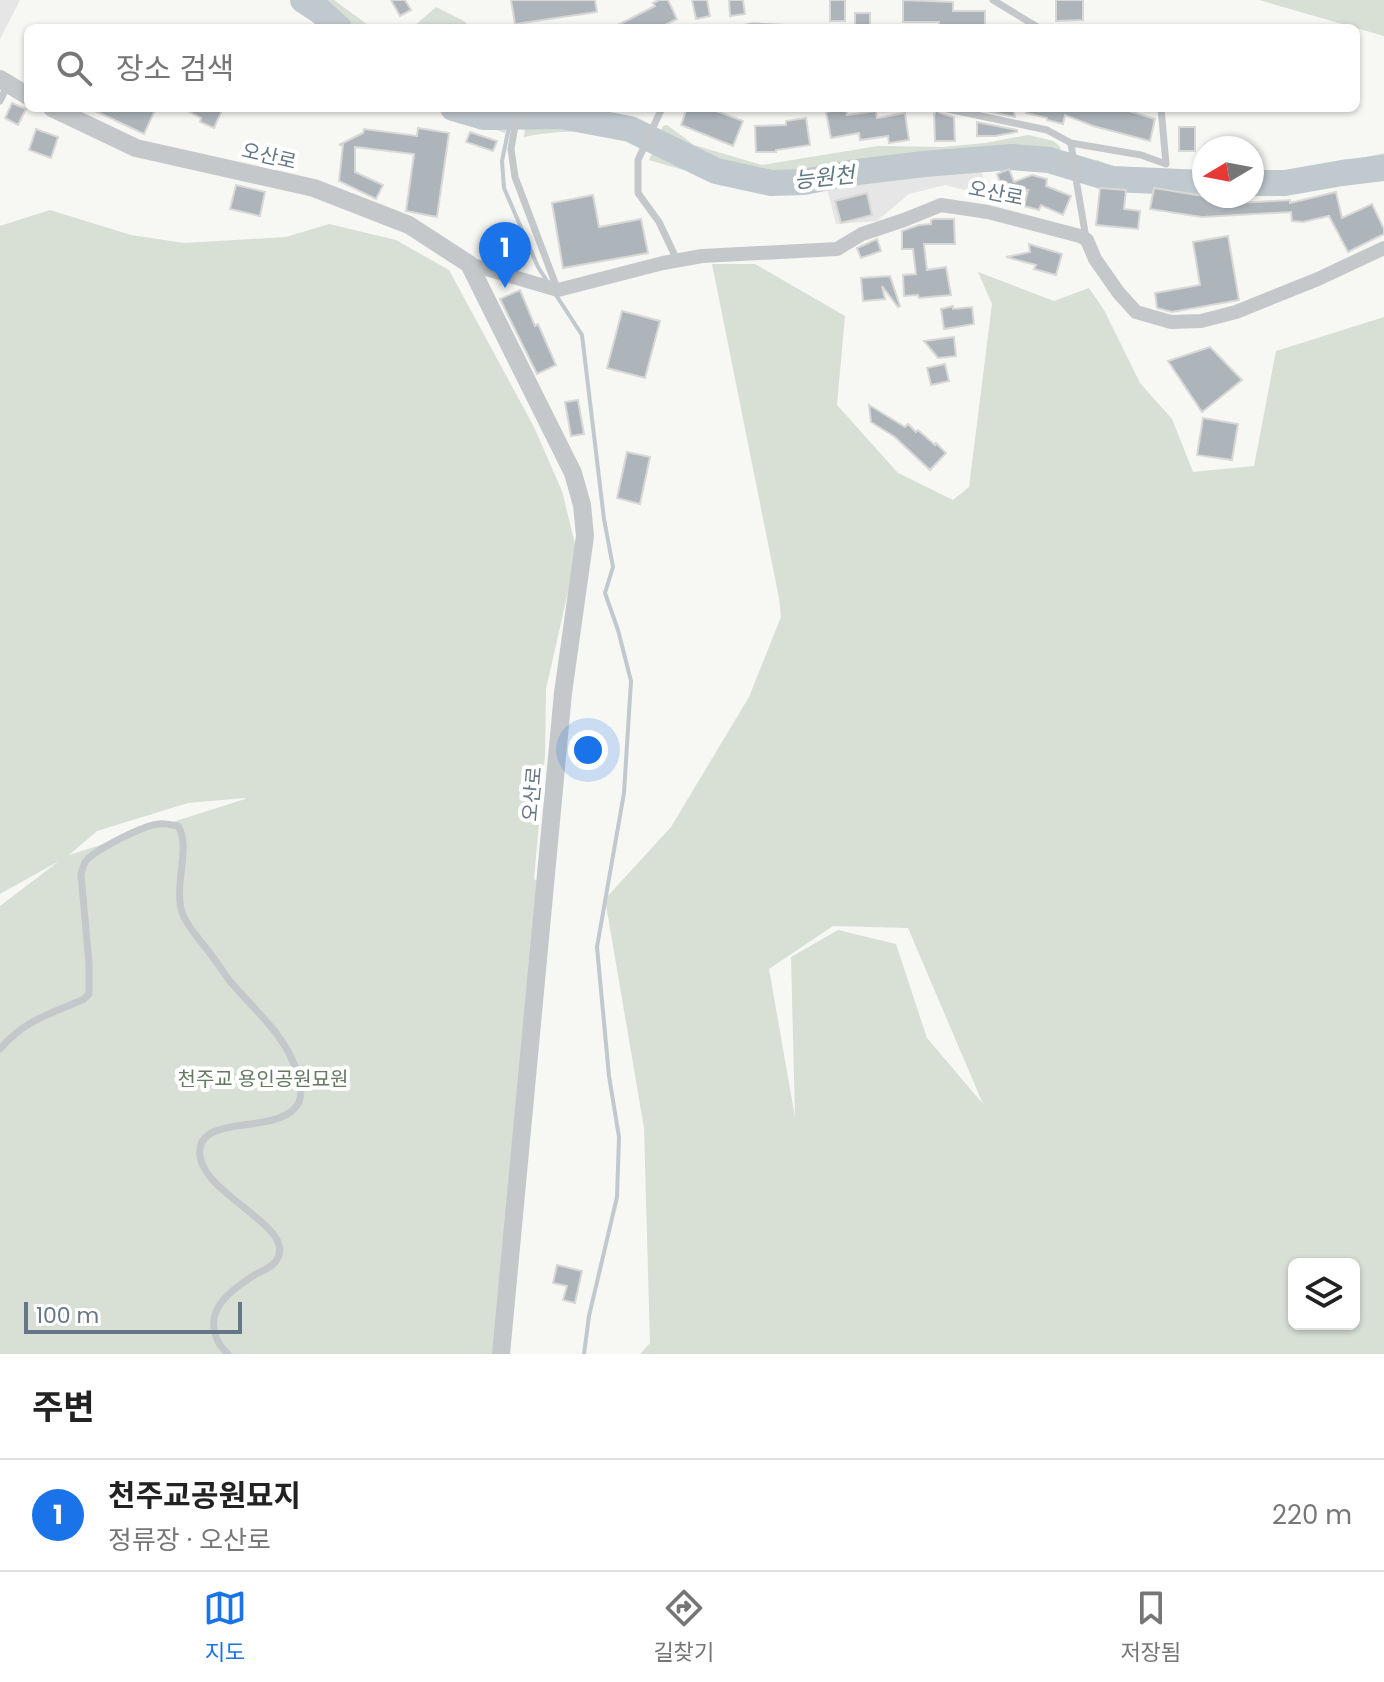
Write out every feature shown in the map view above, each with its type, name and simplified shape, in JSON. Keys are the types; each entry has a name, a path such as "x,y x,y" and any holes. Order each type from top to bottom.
{"street":[{"path":"2,88 24,95"},
{"name":"오산로","path":"60,112 136,148 314,188 409,225 469,264 557,290 702,256 837,249 862,234 941,205 1040,224 1087,240"},
{"path":"1087,240 1095,259 1136,312 1171,322 1201,321 1236,312 1384,248"},
{"name":"오산로","path":"469,264 573,473 582,505 585,536 563,693 501,1354"}],"lane":[{"path":"993,0 1032,24"},
{"path":"517,112 511,149 515,177 557,290"},
{"path":"660,112 638,160 638,193 659,222 677,260"},
{"path":"962,112 1047,130 1071,143 1141,155 1166,164 1161,112"},
{"path":"1071,143 1087,240"},
{"path":"0,1049 28,1023 89,994 81,874 85,862 100,850 148,826 160,823 178,826 184,842 179,875 183,916 229,979 277,1033 292,1057 301,1085 299,1102 289,1112 279,1118 212,1132 203,1140 200,1149 201,1162 208,1175 274,1233 281,1245 278,1259 272,1265 242,1283 218,1307 213,1323 216,1339 228,1354"}],"shaded area":[{"path":"0,0 20,0 0,39"},
{"path":"1097,160 1123,170 1151,170 1156,180 1090,182"},
{"path":"980,167 988,196 945,185 909,194 877,221 836,224 827,188"}],"green space":[{"path":"310,0 334,0 367,24 340,24"},
{"path":"1259,0 1384,0 1384,36 1360,29 1360,24 1342,24"},
{"path":"436,7 467,24 417,24"},
{"path":"450,112 508,119 505,133"},
{"path":"528,112 578,112 632,121 646,127 642,133 631,128 561,115 528,116"},
{"path":"526,118 601,124 641,136 636,144 619,135 586,131 524,137"},
{"path":"667,125 694,145 762,165 878,146 943,147 1028,135 1054,141 1060,147 1062,161 1005,154 769,181 718,169 656,140 663,126"},
{"path":"656,145 712,171 741,180 781,186 893,168 1004,159 1052,164 1064,167 1066,174 1050,166 998,161 915,167 846,178 824,185 766,188 718,180 649,160"},
{"path":"1384,153 1384,166 1285,180 1264,179 1264,174 1302,171"},
{"path":"1151,169 1192,171 1192,179 1157,178 1156,172"},
{"path":"1384,170 1384,176 1335,186 1264,192 1264,185 1286,185 1342,174"},
{"name":"천주교 용인공원묘원","path":"50,210 131,235 184,243 286,237 329,224 396,240 449,270 534,427 562,491 577,552 546,689 545,756 534,879 546,886 501,1354 0,1354 0,906 59,861 0,894 0,226","holes":["245,799 69,855 97,831 188,803"]},
{"path":"712,264 755,264 845,316 837,405 898,473 953,500 969,487 992,304 978,272 1054,301 1089,288 1104,310 1140,383 1172,419 1193,472 1254,466 1276,351 1384,317 1384,1354 640,1354 650,1343 644,1128 605,899 671,827 749,697 781,617","holes":["833,926 908,928 983,1104 927,1038 896,944 838,930 791,957 795,1117 769,969"]}],"building":[{"path":"391,0 405,0 411,10 400,16"},
{"path":"511,0 595,0 597,12 515,24"},
{"path":"668,0 677,19 667,24 620,24 655,6 653,3"},
{"path":"692,0 707,0 710,16 696,19"},
{"path":"729,0 743,0 745,14 730,16"},
{"path":"830,0 845,0 845,21 830,21"},
{"path":"903,0 953,2 953,11 985,11 985,24 903,22"},
{"path":"1056,0 1083,0 1083,20 1056,21"},
{"path":"855,13 870,13 870,24 855,24"},
{"path":"12,103 24,108 18,125 5,118"},
{"path":"97,112 154,112 144,134"},
{"path":"190,112 221,112 214,128 200,122 201,118"},
{"path":"686,112 719,112 743,121 733,146 681,125"},
{"path":"826,112 847,112 847,115 876,112 877,118 905,113 909,140 889,143 888,136 860,140 859,133 831,138"},
{"path":"939,112 954,117 955,141 935,141 935,114"},
{"path":"991,112 1014,112 1015,117"},
{"path":"1132,112 1155,119 1150,141 1065,115 1063,124 1026,113"},
{"path":"806,118 810,145 776,152 756,152 755,126 786,125 786,121"},
{"path":"977,122 1017,130 1017,132 977,136"},
{"path":"1179,127 1195,127 1192,151 1179,151"},
{"path":"418,128 449,133 437,217 406,211 414,154 355,147 355,172 383,185 376,199 339,181 343,145 339,145 363,133 364,129 417,136"},
{"path":"36,129 58,137 51,158 29,150"},
{"path":"470,132 497,141 493,151 466,142"},
{"path":"1009,169 1014,182 1032,175 1047,179 1046,186 1071,196 1063,215 1041,205 1039,210 1024,206 1028,190 1006,198 997,174"},
{"path":"236,185 265,192 260,216 230,209"},
{"path":"1100,188 1126,190 1124,209 1140,211 1138,229 1096,225"},
{"path":"1154,188 1192,194 1192,208 1264,208 1264,202 1290,200 1290,203 1336,192 1342,218 1372,204 1384,234 1348,252 1329,216 1303,222 1292,221 1291,212 1202,217 1150,209"},
{"path":"867,193 872,215 841,223 835,201"},
{"path":"593,195 599,227 641,219 648,253 563,268 552,203"},
{"path":"934,219 954,219 955,244 924,244 927,270 946,267 951,295 904,296 903,275 916,274 913,249 902,249 902,231 931,224"},
{"path":"1228,236 1239,300 1172,312 1157,308 1155,293 1200,285 1193,242"},
{"path":"877,239 881,251 861,258 857,248"},
{"path":"1029,244 1062,254 1056,275 1034,269 1036,265 1006,257 1030,252"},
{"path":"890,276 900,306 882,286 885,299 863,301 861,278"},
{"path":"520,290 556,365 537,374 500,299"},
{"path":"953,306 953,309 972,307 974,324 944,329 941,309"},
{"path":"622,311 660,321 645,378 607,368"},
{"path":"954,337 956,356 938,358 924,341"},
{"path":"1210,347 1242,380 1202,412 1168,361"},
{"path":"945,364 949,381 931,385 927,368"},
{"path":"578,400 584,434 571,436 565,402"},
{"path":"869,405 905,427 908,424 916,432 918,430 946,453 930,470 895,437 871,422"},
{"path":"1203,418 1238,424 1232,460 1197,455"},
{"path":"627,452 650,457 640,504 617,498"},
{"path":"557,1265 582,1271 575,1303 563,1300 567,1286 553,1283"}],"waterway":[{"name":"능원천","path":"303,0 335,24"},
{"name":"능원천","path":"467,112 484,117 561,116 630,129 716,171 771,183 804,182 849,173 1011,157 1049,160 1112,179 1192,182"},
{"path":"511,117 502,161 504,188 547,281"},
{"name":"능원천","path":"1264,183 1285,183 1384,168"},
{"path":"556,295 582,335 604,519 613,567 605,593 631,681 624,793 597,947 609,1076 619,1137 617,1197 589,1316 584,1354"}],"place":[{"name":"천주교공원묘지","path":"505,288"}]}
